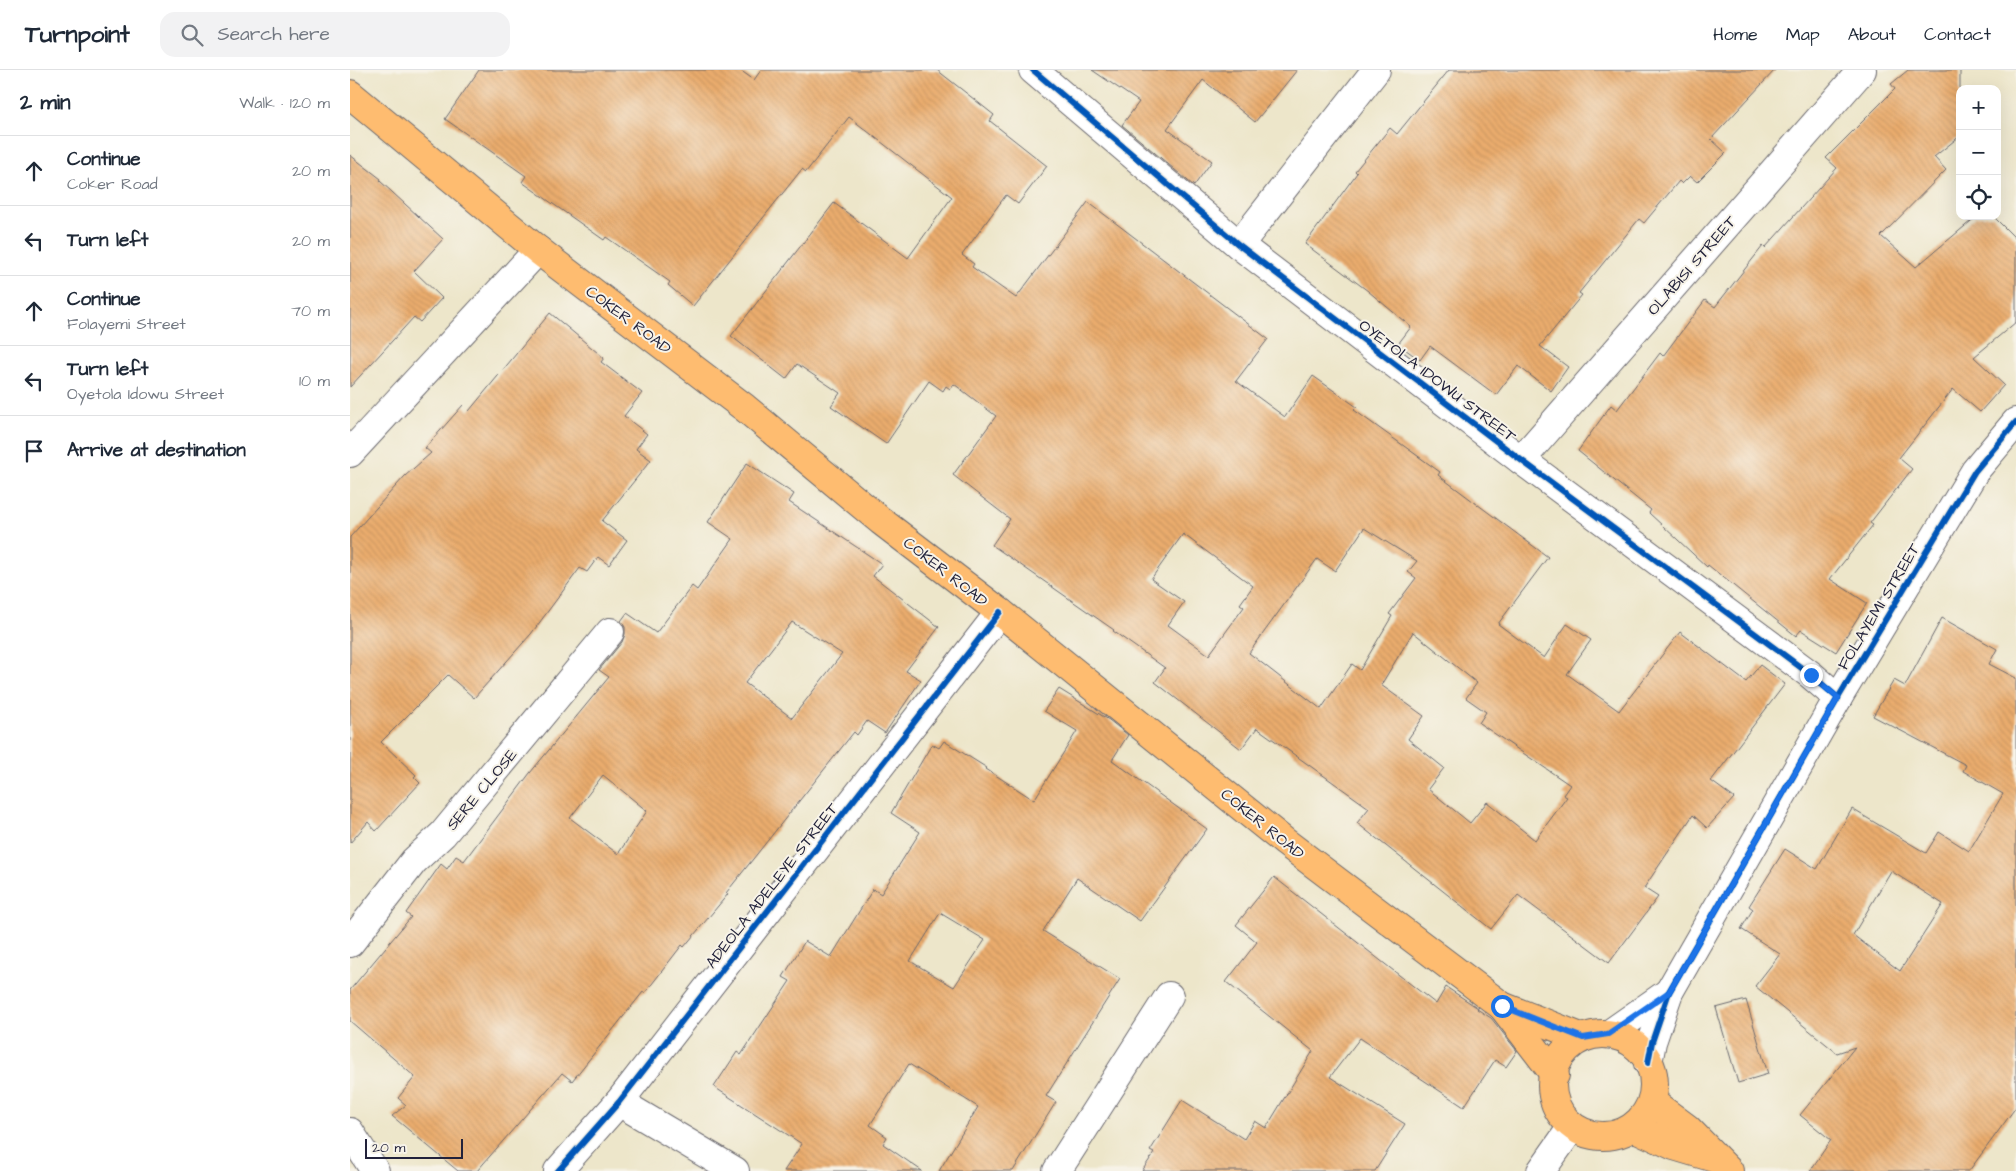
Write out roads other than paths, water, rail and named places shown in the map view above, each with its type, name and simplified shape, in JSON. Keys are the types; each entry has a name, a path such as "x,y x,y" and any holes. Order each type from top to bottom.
{"main road":[{"name":"COKER ROAD","path":"350,94 538,250 745,408 881,521 1000,612 1285,842 1502,1006 1596,1036"},
{"path":"1502,1006 1555,1074"},
{"path":"1596,1036 1626,1039 1637,1047 1648,1063 1653,1071 1655,1087 1652,1102 1644,1116 1633,1127 1618,1134 1602,1137 1586,1134 1572,1127 1562,1117 1556,1106 1552,1093 1556,1066 1562,1054 1572,1045 1596,1036"},
{"path":"1652,1102 1687,1128 1722,1165"},
{"path":"1633,1127 1722,1165"}],"street":[{"name":"OYETOLA IDOWU STREET","path":"1033,70 1239,245 1520,460 1811,675 1838,698"},
{"path":"1239,245 1376,70"},
{"name":"OLABISI STREET","path":"1520,460 1862,70"},
{"path":"350,453 538,250"},
{"name":"FOLAYEMI STREET","path":"1669,992 1838,698 1976,471 2016,422"},
{"name":"ADEOLA ADELEYE STREET","path":"558,1171 619,1102 1000,612"},
{"name":"SERE CLOSE","path":"350,944 414,861 444,834 610,632"},
{"path":"1596,1036 1669,992"},
{"path":"1648,1063 1652,1042 1669,992"},
{"path":"1057,1171 1169,996"},
{"path":"619,1102 735,1171"},
{"path":"1540,1171 1572,1127"},
{"path":"350,1132 375,1171"}]}
